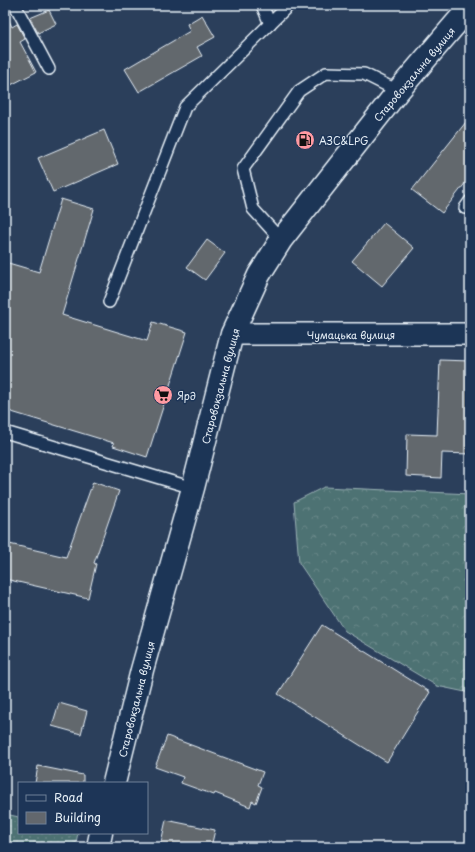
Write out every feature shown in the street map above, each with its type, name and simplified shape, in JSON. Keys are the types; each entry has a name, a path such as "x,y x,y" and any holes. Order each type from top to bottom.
{"main road":[{"name":"Старовокзальна вулиця","path":"114,782 142,670 193,488 232,334 260,275 281,240 398,91 468,12"},
{"path":"98,847 101,834"}],"street":[{"name":"Чумацька вулиця","path":"232,334 470,334"}],"lane":[{"path":"14,5 50,69"},
{"path":"262,5 270,24"},
{"path":"109,302 185,107 289,5"},
{"path":"281,240 253,209 243,169 299,91 326,73 364,74 398,91"},
{"path":"5,432 193,488"}],"green space":[{"path":"324,487 470,494 470,693 437,686 345,631 299,563 294,502"},
{"path":"5,814 18,817 18,834 78,834 75,847 5,847"}],"building":[{"path":"49,10 56,24 38,33 30,18"},
{"path":"5,12 12,27 17,24 25,39 20,42 36,72 5,88"},
{"path":"202,15 215,37 197,47 202,56 139,92 125,69 190,31 187,24"},
{"path":"470,117 470,177 442,213 412,190"},
{"path":"104,130 118,164 53,192 38,158"},
{"path":"61,199 94,209 62,315 147,341 153,322 187,332 147,457 113,446 114,443 5,410 5,262 39,272"},
{"path":"384,223 414,248 382,286 352,261"},
{"path":"207,240 225,253 205,280 187,267"},
{"path":"440,360 470,361 470,454 442,453 441,478 406,476 407,434 437,435"},
{"path":"93,482 119,491 94,563 96,564 88,598 5,579 5,543 66,557"},
{"path":"322,625 430,692 387,762 278,694"},
{"path":"59,703 87,711 81,734 52,726"},
{"path":"167,736 263,772 258,785 262,787 256,803 252,801 250,807 215,793 214,795 181,783 183,777 155,767"},
{"path":"38,766 83,775 83,782 35,782"},
{"path":"166,820 215,830 211,847 160,847"}],"place":[{"name":"АЗС&LPG","path":"305,140"},
{"name":"Ярд","path":"163,395"}]}
